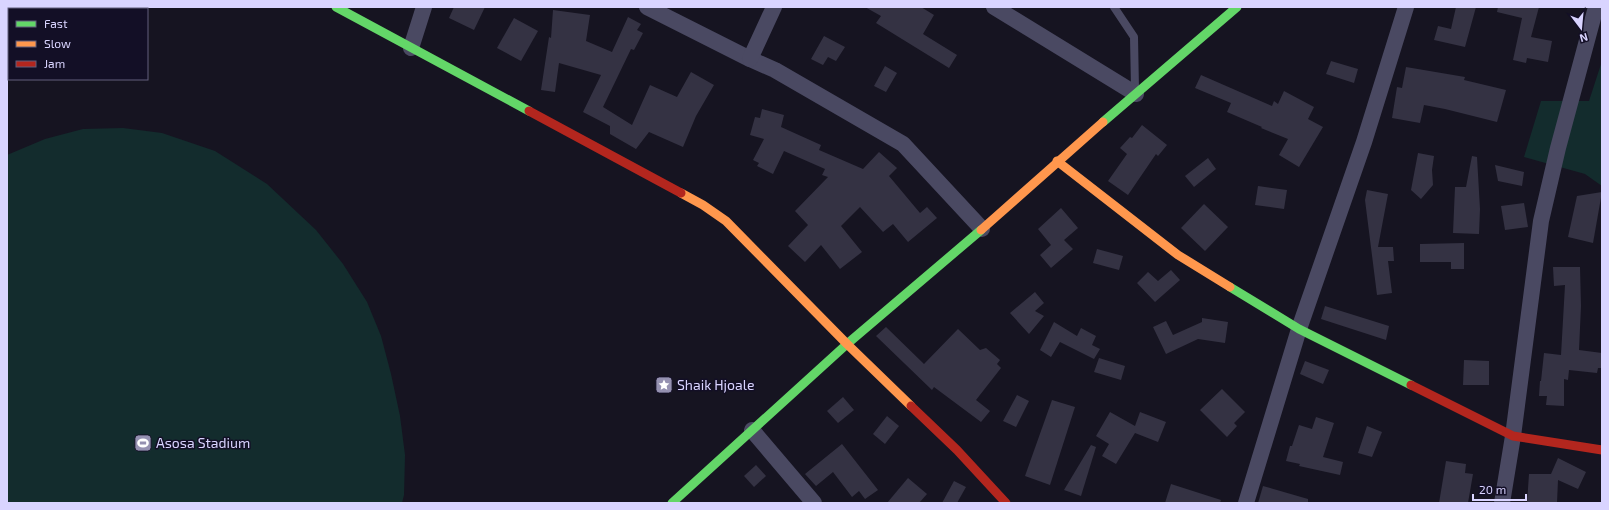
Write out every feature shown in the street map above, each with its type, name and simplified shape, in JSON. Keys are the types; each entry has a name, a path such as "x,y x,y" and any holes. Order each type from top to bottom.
{"street":[{"path":"336,7 703,205 726,221 847,344 957,450 1006,503"},
{"path":"411,48 424,7"},
{"path":"647,7 750,60 775,70 903,144 982,229"},
{"path":"750,60 774,7"},
{"path":"994,7 1136,94"},
{"path":"672,503 847,344 982,229 1057,161 1237,7"},
{"path":"1246,503 1299,329 1364,142 1406,7"},
{"path":"1502,503 1513,436 1541,221 1558,148 1596,7"},
{"path":"1057,161 1178,255 1299,329 1513,436 1602,450"},
{"path":"752,430 814,503"}],"lane":[{"path":"1114,7 1134,37 1136,94"}],"green space":[{"path":"1602,61 1602,186 1585,174 1524,157 1541,101 1589,101"},
{"path":"123,128 162,133 215,151 267,184 316,230 343,264 367,302 381,336 391,374 400,416 405,455 404,495 402,503 7,503 7,155 45,139 83,129"}],"building":[{"path":"454,7 485,7 474,30 449,18"},
{"path":"865,7 921,7 934,15 923,34 957,55 949,68 876,23 881,16"},
{"path":"1456,7 1476,7 1465,47 1434,40 1438,26 1451,29"},
{"path":"1498,7 1539,7 1531,37 1552,41 1548,62 1527,58 1526,63 1513,60 1522,18 1497,12"},
{"path":"553,10 590,15 586,41 612,52 628,17 641,24 637,30 643,33 634,50 631,49 603,107 632,125 650,85 677,97 691,72 714,85 696,116 683,147 649,132 636,149 610,134 610,126 583,112 601,75 559,63 555,92 541,90 549,37 551,38"},
{"path":"514,18 538,31 521,61 497,48"},
{"path":"824,36 845,47 836,61 828,57 823,65 811,59"},
{"path":"1331,61 1358,69 1354,83 1326,74"},
{"path":"885,66 897,73 886,92 874,86"},
{"path":"1406,67 1465,77 1464,80 1506,90 1497,122 1424,105 1420,123 1392,118 1397,87 1402,88"},
{"path":"1201,75 1272,106 1274,101 1278,104 1284,91 1314,107 1308,119 1323,127 1299,167 1279,155 1288,139 1227,112 1231,103 1195,88"},
{"path":"762,109 784,115 781,127 821,145 819,150 863,169 879,152 897,168 889,176 920,213 927,207 937,218 908,242 893,224 883,232 860,207 841,226 862,252 840,269 821,245 805,262 788,246 808,225 795,211 828,177 822,175 825,169 784,151 773,174 757,166 759,163 753,160 764,139 750,135 755,117 760,118"},
{"path":"1142,125 1167,145 1158,156 1156,154 1128,195 1108,181 1127,154 1120,148 1130,137 1132,138"},
{"path":"1418,153 1434,156 1432,170 1433,185 1421,199 1411,190"},
{"path":"1472,156 1477,157 1480,209 1479,234 1453,233 1455,187 1466,187"},
{"path":"1208,158 1216,169 1194,187 1185,176"},
{"path":"1495,165 1524,172 1522,186 1498,181"},
{"path":"1258,186 1287,190 1284,209 1255,205"},
{"path":"1367,190 1388,194 1378,247 1393,247 1394,261 1388,261 1392,293 1377,295 1365,200"},
{"path":"1602,192 1593,243 1568,237 1577,196"},
{"path":"1524,203 1528,227 1505,230 1501,206"},
{"path":"1204,204 1228,227 1205,251 1181,228"},
{"path":"1061,208 1078,228 1064,240 1073,249 1051,268 1040,255 1051,245 1038,229"},
{"path":"1464,243 1464,269 1451,269 1451,262 1420,262 1420,244"},
{"path":"1097,249 1123,256 1119,270 1093,263"},
{"path":"1553,267 1580,267 1581,306 1579,350 1602,353 1602,368 1598,368 1597,373 1569,370 1568,380 1564,379 1564,406 1546,405 1547,396 1539,396 1544,353 1561,355 1565,285 1554,286"},
{"path":"1171,270 1180,280 1155,302 1137,283 1148,272 1158,281"},
{"path":"1035,292 1044,303 1035,311 1044,316 1029,334 1010,313"},
{"path":"1325,306 1389,326 1386,340 1321,319"},
{"path":"1202,318 1228,322 1225,343 1198,339 1166,354 1153,327 1166,321 1173,335 1202,322"},
{"path":"1054,322 1077,336 1081,328 1096,336 1092,345 1100,349 1094,359 1060,342 1051,357 1040,350"},
{"path":"886,327 924,364 958,329 980,350 986,348 1000,360 997,364 1001,368 976,400 990,411 981,422 934,387 932,390 876,336"},
{"path":"1099,358 1125,366 1121,380 1094,372"},
{"path":"1464,360 1489,361 1489,385 1463,385"},
{"path":"1305,361 1329,370 1323,384 1300,374"},
{"path":"1222,389 1245,412 1234,423 1237,426 1227,437 1200,410"},
{"path":"1017,395 1029,401 1016,427 1003,421"},
{"path":"843,397 854,410 838,423 827,411"},
{"path":"1052,400 1075,407 1050,485 1025,476"},
{"path":"1110,412 1135,426 1140,412 1166,422 1158,442 1135,433 1116,464 1102,456 1109,444 1096,436"},
{"path":"887,416 899,426 885,444 873,434"},
{"path":"1316,417 1334,423 1323,457 1343,462 1340,475 1299,466 1300,464 1286,461 1290,446 1292,446 1299,425 1312,429"},
{"path":"1367,426 1382,432 1372,457 1358,453"},
{"path":"842,444 878,490 865,499 859,491 852,497 833,472 816,486 805,474"},
{"path":"1091,445 1096,447 1081,496 1064,490"},
{"path":"1558,458 1586,472 1578,489 1558,480 1557,503 1527,503 1529,474 1551,474"},
{"path":"1446,461 1466,464 1465,473 1473,474 1468,503 1439,503"},
{"path":"756,465 766,476 754,487 744,476"},
{"path":"908,478 927,494 919,503 887,503"},
{"path":"954,481 966,487 957,503 942,503"},
{"path":"1171,484 1221,500 1220,503 1165,503"},
{"path":"1263,486 1308,499 1308,503 1258,503"}],"traffic: fast":[{"path":"336,7 529,111"},
{"path":"1103,122 1237,7"},
{"path":"672,503 847,344 981,230"},
{"path":"1230,287 1299,329 1411,385"}],"traffic: slow":[{"path":"981,230 1103,122"},
{"path":"1057,161 1178,255 1230,287"},
{"path":"681,193 703,205 726,221 847,344 911,406"}],"traffic: jam":[{"path":"529,111 681,193"},
{"path":"1411,385 1513,436 1602,450"},
{"path":"911,406 957,450 1006,503"}],"place":[{"name":"Shaik Hjoale","path":"664,385"},
{"name":"Asosa Stadium","path":"143,443"}]}
